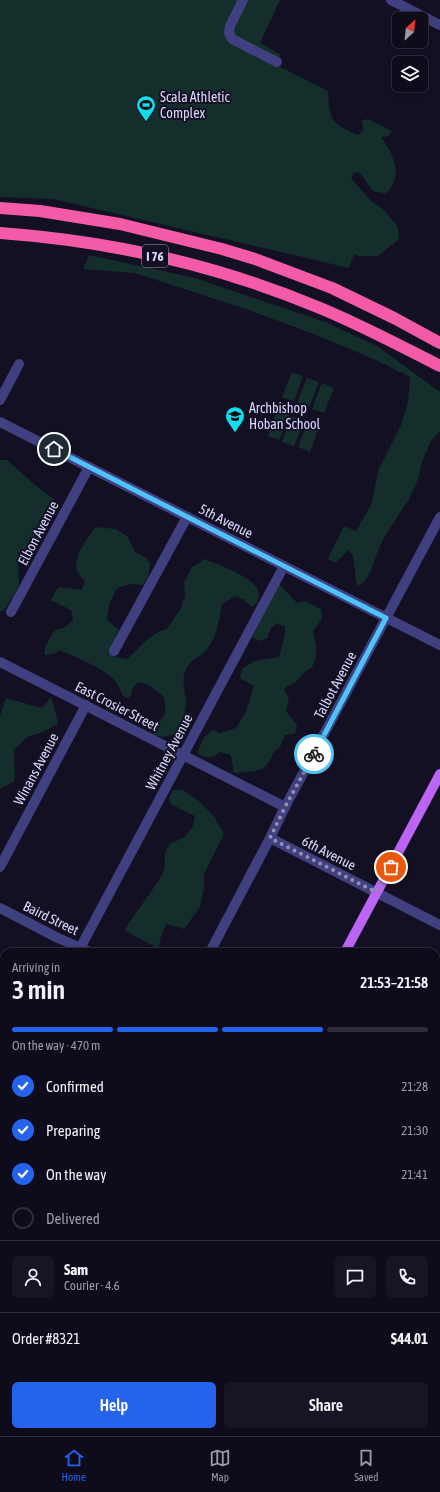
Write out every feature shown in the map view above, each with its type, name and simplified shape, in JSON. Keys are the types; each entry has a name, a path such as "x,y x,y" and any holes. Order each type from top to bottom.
{"highway":[{"name":"I 76","path":"0,208 40,212 120,224 222,249 255,259 332,288 394,318 440,343"},
{"name":"I 76","path":"0,233 98,244 160,257 223,273 278,291 320,308 354,323 440,366"}],"main road":[{"path":"347,948 440,774"}],"street":[{"path":"243,0 230,26 229,33 232,39 277,62"},
{"path":"391,0 440,25"},
{"path":"0,400 19,364"},
{"name":"5th Avenue","path":"0,422 440,645"},
{"name":"Elbon Avenue","path":"11,612 89,467"},
{"path":"114,651 187,517"},
{"name":"Talbot Avenue","path":"212,948 285,807 440,517"},
{"name":"Whitney Avenue","path":"80,948 284,566"},
{"name":"East Crosier Street","path":"0,662 285,807"},
{"name":"Winans Avenue","path":"0,867 86,705"},
{"name":"6th Avenue","path":"270,838 440,925"},
{"name":"Baird Street","path":"0,908 76,948"}],"green space":[{"name":"Scala Athletic Complex","path":"0,0 280,0 260,43 281,55 276,65 328,91 331,115 333,120 342,127 358,135 364,130 361,121 368,119 392,131 389,136 381,137 393,158 396,172 395,179 386,194 373,191 360,173 354,172 351,178 371,201 383,209 398,227 399,239 378,256 358,256 354,254 349,268 53,199 0,197"},
{"path":"89,255 195,278 325,322 377,346 440,392 440,431 431,441 422,461 418,480 409,499 383,539 365,581 357,587 353,556 349,550 335,563 328,559 344,526 356,531 372,503 378,471 401,425 408,402 410,377 374,359 311,333 246,309 135,273 83,269"},
{"path":"292,372 303,376 294,401 282,397"},
{"path":"307,378 319,382 309,407 297,403"},
{"path":"322,383 334,388 324,413 312,409"},
{"path":"277,410 289,415 279,440 268,436"},
{"path":"292,416 304,421 294,446 282,442"},
{"path":"308,422 319,427 310,452 298,447"},
{"path":"0,460 7,460 35,485 55,500 33,539 18,560 19,585 3,611 0,611"},
{"path":"95,527 116,529 128,537 135,552 145,557 150,563 149,574 143,585 131,584 117,588 109,605 107,620 119,630 111,647 116,657 127,659 155,634 167,629 181,608 185,596 184,583 192,567 205,559 243,576 255,586 258,591 259,596 257,603 252,607 244,600 235,596 222,604 213,640 204,653 188,665 185,673 184,690 186,706 176,734 164,737 153,735 153,727 163,717 165,708 164,697 149,685 138,682 133,688 129,699 123,696 116,682 110,676 90,663 60,650 54,654 45,655 45,646 55,630 64,628 73,620 71,610 51,600 58,587 82,590 85,581 80,576 78,571 76,565 77,559 82,547"},
{"path":"279,584 297,603 305,601 321,609 322,619 313,631 316,646 316,658 312,667 284,690 289,698 286,711 297,725 295,734 285,735 280,747 275,751 267,765 262,769 234,773 231,755 220,752 209,757 197,753 204,737 213,730 220,733 236,728 246,712 254,686 240,678 242,669 254,661 279,657 285,634 285,627 277,623 271,628 267,638 260,641 252,637"},
{"path":"51,697 58,724 43,732 27,737 14,750 15,781 0,789 0,716 6,698 42,708"},
{"path":"173,790 183,790 199,801 213,815 224,834 204,874 204,887 200,907 184,929 166,924 160,939 159,948 157,948 124,930 162,876 165,866 165,853 170,844 185,837 193,826 195,816 171,804 169,798"}],"way so far":[{"path":"314,754 270,838 376,892 391,867"}],"place":[{"name":"Scala Athletic Complex","path":"146,122"},
{"name":"Archbishop Hoban School","path":"235,433"}],"route":[{"path":"54,449 386,618 314,754"}]}
